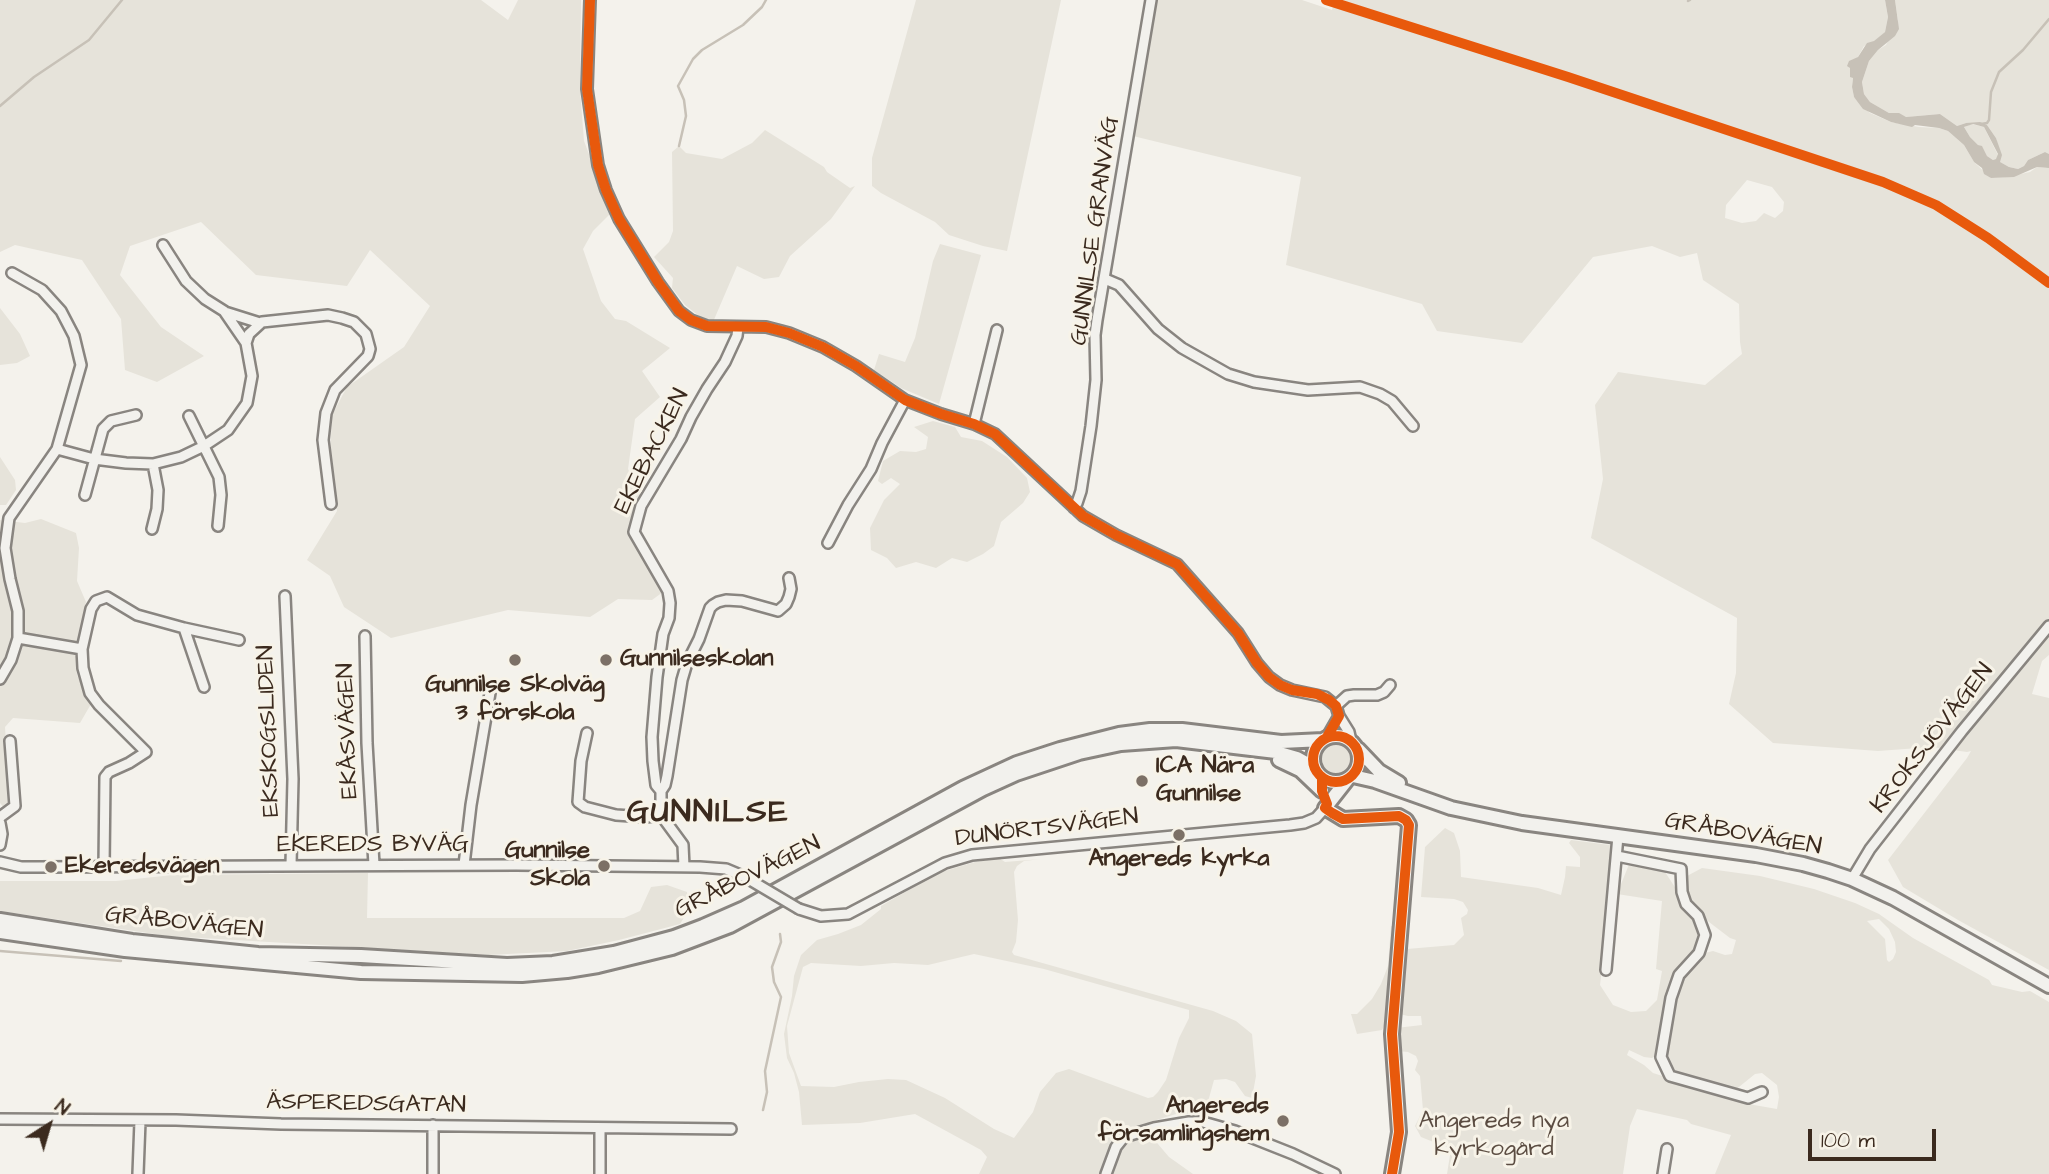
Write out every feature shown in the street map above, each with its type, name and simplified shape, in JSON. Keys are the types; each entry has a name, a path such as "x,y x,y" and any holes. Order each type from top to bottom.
{"main road":[{"name":"GRÅBOVÄGEN","path":"0,920 132,941 258,954 361,956 507,965 553,963 614,953 674,937 703,926 744,908 963,788 1017,764 1060,749 1119,734 1150,730 1182,730 1281,742 1325,739"},
{"path":"1319,772 1337,782 1350,778 1359,766 1354,745 1340,736 1325,739 1315,749 1313,755 1325,801"},
{"name":"GRÅBOVÄGEN","path":"0,932 125,950 361,972 510,975 567,971 662,951 730,926 983,789 1057,760 1121,744 1199,741 1297,758 1319,772"},
{"name":"GRÅBOVÄGEN","path":"1354,745 1388,778 1488,816"},
{"path":"1263,751 1300,771 1343,819 1399,816 1409,825 1392,1034 1399,1132 1392,1174"},
{"name":"GRÅBOVÄGEN","path":"1350,778 1375,781 1451,808 1522,823 1803,864 1852,879 1893,898 2049,986"},
{"name":"DUNÖRTSVÄGEN","path":"1325,801 1350,778"}],"street":[{"path":"590,0 587,89 598,165 619,219 679,311 691,320 708,326 766,327 789,333 823,347 856,366 905,400 995,434 1083,516 1177,564 1238,633 1269,677 1292,690 1325,696 1337,711 1354,745"},
{"name":"GUNNILSE GRANVÄG","path":"1074,508 1081,491 1091,426 1096,380 1095,335 1151,0"},
{"path":"163,245 186,281 224,312 260,323 328,315 354,322 360,328 368,341 368,356 335,390 327,406 323,440 331,504"},
{"path":"0,679 11,660 18,638 18,611 5,548 4,516 57,449 81,365 74,336 61,311 42,290 12,273"},
{"path":"1105,279 1119,285 1158,329 1182,348 1216,368 1254,382 1308,390 1360,387 1392,401 1413,426"},
{"path":"224,312 246,343"},
{"path":"57,449 94,459 153,464 181,457 204,446 228,430 247,403 252,376 246,343 248,334 260,323"},
{"name":"EKEBACKEN","path":"661,791 656,785 654,773 652,737 657,677 670,603 668,592 634,532 641,506 724,362 737,336 738,327"},
{"path":"974,424 997,330"},
{"path":"828,543 871,469 905,400"},
{"path":"85,495 106,427 111,421 136,415"},
{"path":"188,416 219,477 221,495 218,526"},
{"path":"152,529 158,490 153,464"},
{"path":"684,867 683,845 661,816 661,791 667,776 682,680 690,655 704,628 710,608 726,600 741,601 778,611 789,597 789,578"},
{"name":"EKSKOGSLIDEN","path":"285,596 293,779 292,865"},
{"path":"104,867 105,776 146,752 90,693 83,668 82,649 91,609 96,601 103,597 137,615 239,640"},
{"name":"KROKSJÖVÄGEN","path":"1852,879 1870,849 1970,721 2049,626"},
{"path":"184,628 204,687"},
{"name":"EKÅSVÄGEN","path":"365,636 367,743 374,865"},
{"path":"18,638 82,649"},
{"path":"1325,739 1346,696 1377,695 1390,685"},
{"path":"464,866 471,805 491,687"},
{"path":"587,733 581,761 578,802 585,807 616,815 661,816"},
{"path":"0,817 15,806 10,741"},
{"name":"DUNÖRTSVÄGEN","path":"745,877 799,909 821,916 848,914 945,863 972,855 1304,823 1316,818 1325,801"},
{"path":"0,824 0,845"},
{"path":"1606,970 1618,836"},
{"path":"1617,856 1681,869 1682,892 1686,904 1698,916 1705,935 1699,953 1679,975 1671,998 1661,1057 1670,1076 1748,1098 1762,1092"},
{"name":"EKEREDS BYVÄG","path":"0,862 21,867 721,867 745,877"},
{"name":"ÄSPEREDSGATAN","path":"0,1119 731,1129"},
{"path":"138,1174 140,1121"},
{"path":"1106,1174 1116,1147 1124,1136 1154,1128 1203,1122 1293,1154 1335,1174"},
{"path":"433,1125 433,1174"},
{"path":"600,1128 600,1174"},
{"path":"1663,1174 1667,1149"}],"green space":[{"path":"0,0 481,0 508,20 518,0 581,0 580,90 584,141 611,213 593,231 583,249 601,301 615,319 626,321 670,348 642,371 660,397 635,419 628,469 641,496 632,530 663,592 652,600 618,599 590,617 508,610 391,638 344,607 330,576 307,560 337,511 330,457 332,415 347,387 404,347 430,306 370,250 347,286 256,275 201,222 130,246 120,275 161,327 204,356 157,382 125,370 121,319 82,260 15,245 0,252"},
{"path":"916,0 1061,0 1007,251 949,235 935,222 872,186 872,158"},
{"path":"1157,0 1302,0 1332,10 1335,0 1885,0 1888,17 1885,32 1874,42 1864,46 1850,68 1854,97 1870,113 1891,122 1948,131 1964,145 1974,162 1991,178 2030,172 2037,167 2049,168 2049,655 2042,661 2032,694 2049,698 2049,970 1903,887 1888,860 1971,751 1932,747 1878,751 1773,743 1729,704 1736,673 1737,618 1591,538 1603,479 1595,405 1618,372 1705,385 1742,354 1739,304 1703,280 1697,253 1680,257 1652,246 1593,257 1522,343 1437,331 1422,304 1286,265 1301,177 1133,136","holes":["1747,180 1772,187 1784,202 1783,211 1775,218 1764,213 1756,221 1742,223 1725,218 1726,205"]},
{"path":"1895,0 2049,0 2049,154 2045,152 2028,160 2018,169 2009,167 1999,162 2000,153 1996,138 1987,125 1966,123 1957,126 1940,114 1906,117 1889,113 1870,102 1864,94 1862,82 1869,61 1886,45 1898,21"},
{"path":"1972,124 1984,127 1998,155 1997,159 1993,160 1987,156 1982,147 1970,137 1964,127"},
{"path":"765,130 824,167 850,188 855,186 831,219 790,256 779,277 764,279 737,266 713,322 699,316 685,305 672,288 673,278 654,257 669,242 673,231 672,152 679,146 686,153 722,159 752,143"},
{"path":"940,244 981,255 939,404 901,388 874,370 879,354 905,362 915,338 933,261"},
{"path":"0,308 20,334 30,356 17,363 0,365"},
{"path":"933,421 955,427 961,437 982,441 1007,457 1027,478 1030,492 1023,503 1001,522 994,546 983,554 967,562 952,558 936,568 916,562 896,568 887,558 871,550 870,528 884,500 900,484 891,478 882,484 878,481 883,461 900,451 916,452 926,449 928,437 914,427"},
{"path":"0,457 15,480 16,490 6,505 0,505"},
{"path":"41,519 76,533 79,548 77,581 86,602 76,657 77,675 91,704 80,723 13,718 5,727 10,803 5,809 0,803 0,520 25,523"},
{"path":"1336,741 1349,746 1354,759 1349,772 1336,777 1323,772 1318,759 1323,746"},
{"name":"Angereds nya kyrkogård","path":"1445,828 1454,833 1460,851 1461,877 1538,888 1561,895 1566,866 1580,867 1580,857 1569,843 1571,840 1610,845 1613,851 1613,872 1600,985 1613,1005 1631,1012 1646,1011 1657,1000 1662,971 1656,969 1662,901 1617,894 1630,862 1665,872 1697,921 1701,930 1700,937 1696,948 1678,971 1670,990 1659,1054 1652,1058 1644,1057 1629,1050 1627,1055 1653,1073 1754,1105 1777,1109 1777,1085 1762,1073 1755,1074 1734,1091 1672,1072 1666,1064 1674,1000 1684,972 1701,954 1713,951 1732,954 1736,940 1709,922 1688,897 1687,876 1702,868 1760,876 1814,889 1855,903 1879,914 1913,938 1989,980 1992,985 2022,992 2030,991 2049,1002 2049,1174 1715,1174 1731,1135 1691,1124 1687,1120 1637,1109 1630,1126 1623,1174 1447,1174 1451,1149 1421,1137 1415,1126 1423,1110 1420,1076 1415,1070 1418,1061 1416,1056 1397,1051 1396,1028 1422,1025 1421,1016 1399,1014 1398,1009 1407,949 1454,945 1464,935 1461,918 1468,910 1463,902 1454,899 1421,897 1425,847","holes":["1879,919 1889,929 1896,952 1889,962 1885,939 1867,921"]},
{"path":"999,858 1005,862 1041,859 1024,861 1014,872 1018,920 1012,952 1014,955 1213,1011 1236,1021 1252,1034 1256,1076 1252,1098 1245,1096 1235,1082 1226,1079 1214,1080 1207,1113 1176,1114 1150,1122 1152,1137 1169,1157 1193,1174 979,1174 987,1157 981,1150 915,1114 860,1123 802,1125 799,1092 787,1058 784,1034 794,976 801,955 817,940 861,925 881,909 881,906 938,873","holes":["974,954 1044,969 1189,1010 1189,1018 1179,1038 1166,1080 1153,1097 1148,1098 1069,1069 1056,1073 1040,1092 1033,1112 1014,1138 994,1129 945,1098 906,1080 888,1079 834,1087 801,1086 789,1053 787,1026 803,967 811,963 861,966 894,963 928,965"]},
{"path":"368,873 367,918 624,918 640,911 651,887 667,885 687,892 688,911 680,924 619,940 567,951 488,955 168,936 0,911 0,881 116,881 173,875"},
{"path":"1391,926 1396,928 1385,1024 1382,1030 1357,1034 1351,1014 1357,1014 1372,999 1381,984 1388,966"}],"shaded area":[{"path":"1885,0 1895,0 1899,29 1869,61 1862,82 1864,94 1870,102 1889,113 1899,113 1906,117 1940,114 1957,126 1980,122 1987,125 1996,138 2002,155 2000,162 2018,169 2028,160 2045,152 2049,154 2049,168 2037,167 2014,177 1991,178 1984,174 1964,145 1948,131 1891,122 1863,109 1854,97 1853,78 1850,77 1850,68 1847,66 1849,61 1858,57 1867,43 1885,32 1888,17","holes":["1973,124 1984,127 1998,154 1993,160 1964,127"]}],"waterway":[{"path":"0,106 34,77 89,40 122,0"},
{"path":"679,146 686,116 684,100 678,86 693,59 702,50 743,25 766,0"},
{"path":"1981,124 1989,120 1991,92 1999,72 2023,50 2049,19"},
{"path":"763,1110 767,1092 765,1071 781,997 774,982 772,967 781,942 780,934"},
{"path":"0,951 121,961"}],"cycle path":[{"path":"590,0 587,89 598,165 619,219 679,311 691,320 707,326 766,327 789,333 823,347 856,366 905,400 995,434 1083,516 1177,564 1238,633 1269,677 1292,690 1317,694 1336,706 1339,716 1327,737"},
{"path":"1326,0 1883,182 1936,205 1988,238 2049,283"},
{"path":"1336,736 1352,743 1359,759 1352,775 1336,782 1320,775 1313,759 1320,743 1336,736"},
{"path":"1322,777 1322,791 1327,804 1325,808 1332,813 1343,819 1399,816 1409,825 1392,1034 1399,1132 1392,1174"}],"place":[{"name":"Gunnilse Skolväg 3 förskola","path":"515,660"},
{"name":"Gunnilseskolan","path":"606,660"},
{"name":"ICA Nära Gunnilse","path":"1142,781"},
{"name":"Angereds kyrka","path":"1179,835"},
{"name":"Gunnilse Skola","path":"604,866"},
{"name":"Ekeredsvägen","path":"51,867"},
{"name":"Angereds församlingshem","path":"1283,1121"}],"district":[{"name":"GUNNILSE","path":"708,814"}]}
